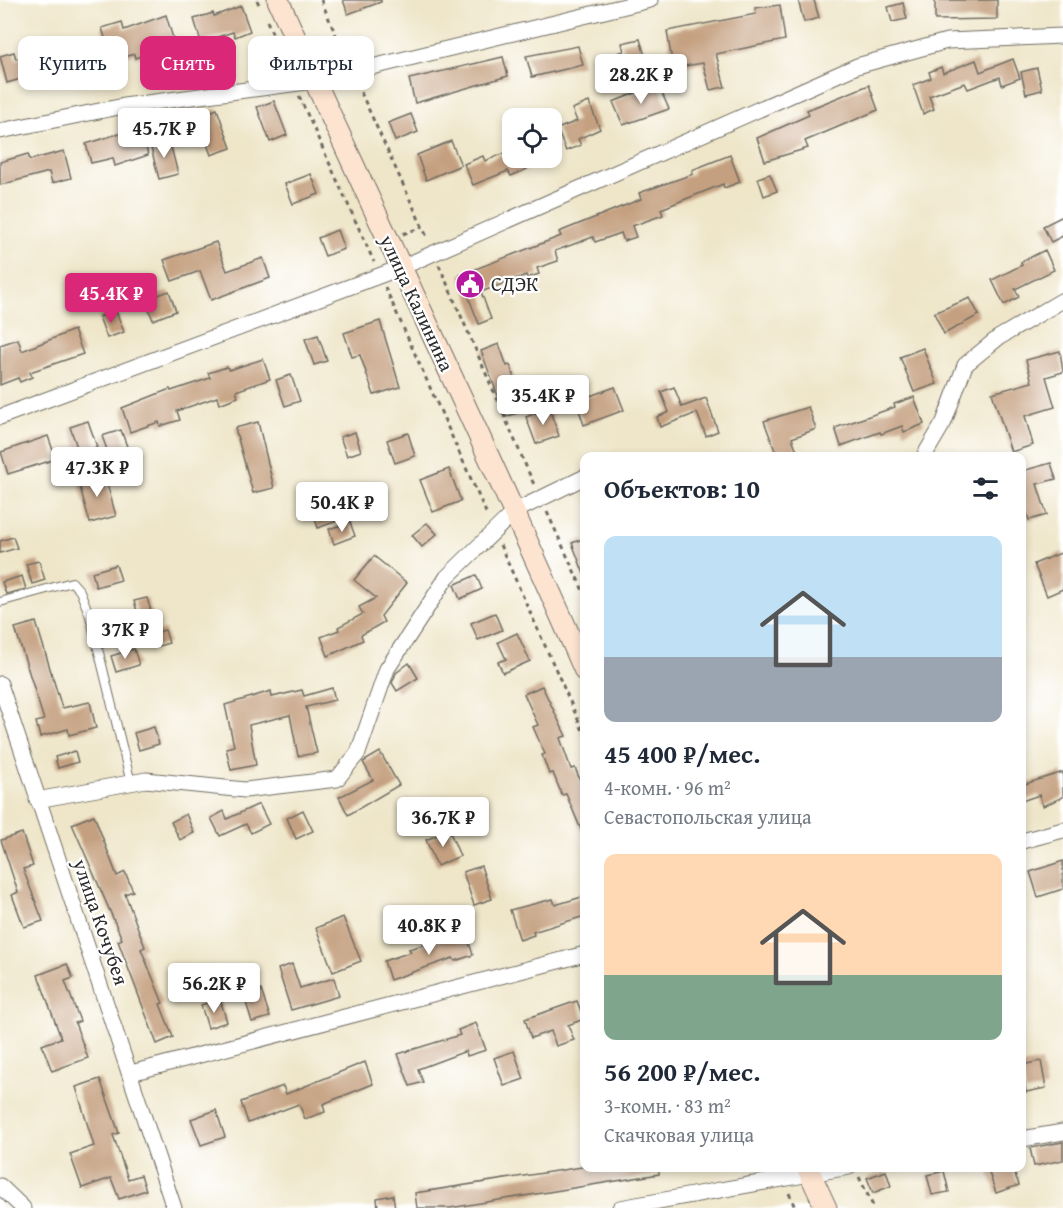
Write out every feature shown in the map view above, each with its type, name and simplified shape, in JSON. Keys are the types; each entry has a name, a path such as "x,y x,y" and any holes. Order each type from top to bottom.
{"main road":[{"name":"улица Калинина","path":"270,5 288,36"},
{"name":"улица Калинина","path":"318,90 515,511 580,660"},
{"path":"810,1172 826,1208"}],"street":[{"path":"374,67 650,0"},
{"path":"0,417 400,268 857,66 947,41 1063,36"},
{"path":"0,131 124,106 248,89"},
{"path":"926,452 944,422 965,364 998,338 1063,300"},
{"path":"37,800 146,780 246,790 337,779 358,753 387,669 447,577 515,511 580,479"},
{"name":"улица Кочубея","path":"0,684 174,1208"},
{"path":"1026,840 1063,830"},
{"path":"131,1073 580,955"},
{"path":"1026,1138 1063,1132"},
{"path":"620,1208 799,1172"},
{"path":"0,1186 23,1208"}],"lane":[{"path":"0,602 60,583 72,582 81,591 90,616 131,783"}],"path":[{"path":"257,0 270,5"},
{"path":"321,0 336,36"},
{"path":"266,21 273,36"},
{"path":"296,90 580,724"},
{"path":"360,90 434,252 540,499 580,584"},
{"path":"857,1172 874,1208"}],"building":[{"path":"343,0 381,0 381,2 348,14"},
{"path":"798,0 814,0 819,18 804,22"},
{"path":"935,0 997,0 997,19 935,20"},
{"path":"903,3 907,19 892,22 888,7"},
{"path":"780,5 785,40 716,54 725,87 710,90 703,63 673,68 667,31 756,14 755,8"},
{"path":"241,6 250,31 236,37 233,32 220,36 199,36 194,19 213,13 214,16"},
{"path":"166,15 172,36 140,36 140,56 135,58 134,54 128,56 128,36 104,36 102,28 122,22 124,30"},
{"path":"640,39 646,60 619,67 621,72 609,76 603,58 624,51 622,43"},
{"path":"578,46 583,65 532,77 526,56"},
{"path":"14,52 16,59 18,58 18,80 7,83 0,56"},
{"path":"503,57 508,76 415,103 409,79"},
{"path":"1013,59 1020,78 1002,85 1000,77 968,89 965,83 929,96 934,109 923,114 913,85 931,78 929,72 941,67 943,73 976,60 980,72"},
{"path":"1037,68 1042,90 1026,94 1021,72"},
{"path":"658,84 669,109 623,125 613,102"},
{"path":"869,85 878,110 805,141 808,148 765,161 757,138 809,115 807,110"},
{"path":"274,101 287,135 270,142 257,107"},
{"path":"589,102 600,129 578,139 581,145 566,151 562,141 562,127 577,121 572,109"},
{"path":"217,109 231,148 211,155 197,117"},
{"path":"411,114 418,132 395,141 388,123"},
{"path":"142,131 148,155 115,166 113,158 91,163 86,144 121,133 121,136"},
{"path":"169,139 178,174 159,179 150,144"},
{"path":"451,141 461,165 426,180 417,155"},
{"path":"64,151 71,178 52,183 49,172 0,185 0,162 28,154 30,160"},
{"path":"502,154 502,168 527,169 511,176 508,171 473,185 464,164 483,156 485,161"},
{"path":"730,155 740,182 724,188 723,184 661,209 663,215 632,226 636,237 624,241 621,233 595,242 593,237 555,251 558,261 537,268 539,274 527,278 526,275 481,292 491,319 479,324 460,275 561,236 559,232 641,199 639,193 693,174 692,170"},
{"path":"311,174 319,194 293,204 285,184"},
{"path":"770,174 777,191 764,196 758,178"},
{"path":"1063,216 1063,236 1051,242 1043,226"},
{"path":"337,230 344,249 325,256 318,238"},
{"path":"216,242 227,271 263,258 270,278 211,300 200,271 172,281 164,260"},
{"path":"1045,250 1054,270 1015,289 1019,297 1004,305 992,280"},
{"path":"169,291 176,311 153,320 145,300"},
{"path":"970,298 979,315 944,334 934,313"},
{"path":"116,311 124,332 107,338 99,317"},
{"path":"380,321 400,387 374,395 360,355 352,357 344,333"},
{"path":"74,330 83,354 30,372 32,377 20,382 18,378 0,385 0,345 18,339 22,351"},
{"path":"318,335 327,361 314,365 305,339"},
{"path":"499,344 507,366 510,365 525,410 506,417 481,351"},
{"path":"923,348 937,384 914,392 900,357"},
{"path":"1060,351 1063,372 1046,377 1055,407 1025,416 1033,445 1011,452 992,393 1032,382 1026,360"},
{"path":"263,359 270,379 236,391 238,397 219,404 217,397 177,411 180,420 160,426 159,422 130,432 122,408 170,389 171,391 210,378 208,373 227,367 229,370"},
{"path":"291,375 300,401 285,406 276,380"},
{"path":"615,387 624,410 584,425 576,401"},
{"path":"674,387 682,407 706,398 718,431 706,436 697,413 660,427 657,417 669,412 661,392"},
{"path":"914,397 924,424 904,432 902,426 841,446 835,428 895,407 894,404"},
{"path":"808,407 816,429 792,438 797,451 776,452 764,421"},
{"path":"549,408 559,436 536,444 526,417"},
{"path":"88,421 97,447 79,453 70,427"},
{"path":"258,422 274,488 253,493 235,428"},
{"path":"121,430 133,463 114,469 102,436"},
{"path":"355,432 361,451 347,456 340,437"},
{"path":"408,433 415,456 395,463 387,440"},
{"path":"48,436 56,459 8,474 1,452"},
{"path":"1051,463 1056,479 1037,484 1047,515 1029,520 1026,509 1026,470"},
{"path":"449,469 461,501 433,512 420,480"},
{"path":"104,473 116,516 90,523 78,480"},
{"path":"330,499 337,521 318,528 311,506"},
{"path":"350,522 355,536 334,544 329,529"},
{"path":"427,523 437,534 422,547 412,535"},
{"path":"13,537 17,548 0,553 0,541"},
{"path":"580,540 580,564 572,543"},
{"path":"1063,552 1063,589 1047,596 1034,564"},
{"path":"374,556 407,583 381,616 384,622 361,635 363,640 328,656 321,637 339,630 338,627 363,614 359,607 376,598 354,580"},
{"path":"39,561 45,580 32,584 26,564"},
{"path":"116,565 121,580 96,587 92,572"},
{"path":"476,575 482,589 460,599 454,585"},
{"path":"22,576 26,589 6,594 2,582"},
{"path":"147,598 153,617 140,621 134,601"},
{"path":"495,613 502,630 478,640 471,623"},
{"path":"36,622 62,708 90,702 96,728 69,735 68,729 40,737 36,722 44,720 15,628"},
{"path":"165,630 169,643 155,647 151,634"},
{"path":"517,633 530,661 503,673 498,662 506,659 498,642"},
{"path":"134,649 139,665 116,672 111,656"},
{"path":"409,663 418,678 397,691 392,683 396,673"},
{"path":"542,686 566,736 560,738 571,769 575,768 580,780 580,827 566,794 562,795 553,773 549,774 542,755 545,754 533,727 538,725 524,694"},
{"path":"332,688 335,700 306,707 317,753 298,756 290,715 249,725 256,765 231,770 226,748 234,746 225,705 271,691 272,697 302,690 304,696"},
{"path":"154,727 159,744 139,750 134,733"},
{"path":"75,751 78,762 58,768 55,757"},
{"path":"380,752 399,785 348,815 339,797 373,780 363,762"},
{"path":"1063,772 1063,797 1043,806 1039,795 1026,800 1026,784"},
{"path":"259,804 269,824 251,833 246,824 220,836 211,818 224,811 227,819"},
{"path":"303,810 313,831 296,839 287,818"},
{"path":"186,814 194,833 180,840 171,822"},
{"path":"94,815 117,876 125,872 133,891 125,894 145,947 141,949 163,1003 160,1004 173,1037 157,1044 118,941 122,939 72,824"},
{"path":"449,830 460,856 437,866 426,840"},
{"path":"22,833 33,866 23,869 43,921 24,927 12,895 18,892 1,840"},
{"path":"1063,861 1063,889 1038,897 1030,872"},
{"path":"481,866 492,899 474,905 463,872"},
{"path":"580,898 580,918 533,932 534,935 520,940 510,910 553,899 555,905"},
{"path":"343,917 361,961 333,972 316,928"},
{"path":"466,933 473,955 455,961 453,958 390,980 384,961 411,952 409,949"},
{"path":"67,964 73,978 65,981 80,1021 75,1023 88,1058 52,1071 42,1045 61,1038 38,975"},
{"path":"292,964 300,988 334,978 339,996 291,1010 278,969"},
{"path":"261,990 270,1017 252,1022 244,996"},
{"path":"220,999 227,1022 208,1028 201,1005"},
{"path":"577,1001 580,1009 580,1020 568,1025 574,1040 556,1046 551,1031 531,1038 525,1019"},
{"path":"476,1023 486,1050 467,1056 466,1051 418,1069 423,1082 410,1086 398,1054 460,1035 458,1030"},
{"path":"514,1051 524,1079 504,1086 494,1058"},
{"path":"1041,1061 1046,1088 1026,1092 1026,1064"},
{"path":"365,1062 373,1084 323,1104 325,1112 305,1119 299,1104 248,1123 241,1102 283,1086 286,1094"},
{"path":"100,1079 119,1133 113,1135 128,1179 141,1175 146,1190 119,1199 111,1178 82,1188 70,1154 94,1146 76,1087"},
{"path":"216,1110 225,1137 201,1145 191,1119"},
{"path":"1063,1142 1063,1160 1034,1166 1030,1148"},
{"path":"580,1167 580,1172 659,1172 659,1174 450,1208 417,1208 415,1193"},
{"path":"886,1172 891,1186 873,1193 867,1178"},
{"path":"944,1172 949,1192 932,1195 927,1175"},
{"path":"989,1172 1014,1172 1019,1185 996,1193"},
{"path":"393,1195 395,1208 378,1208 377,1198"}],"place":[{"name":"СДЭК","path":"470,284"}]}
